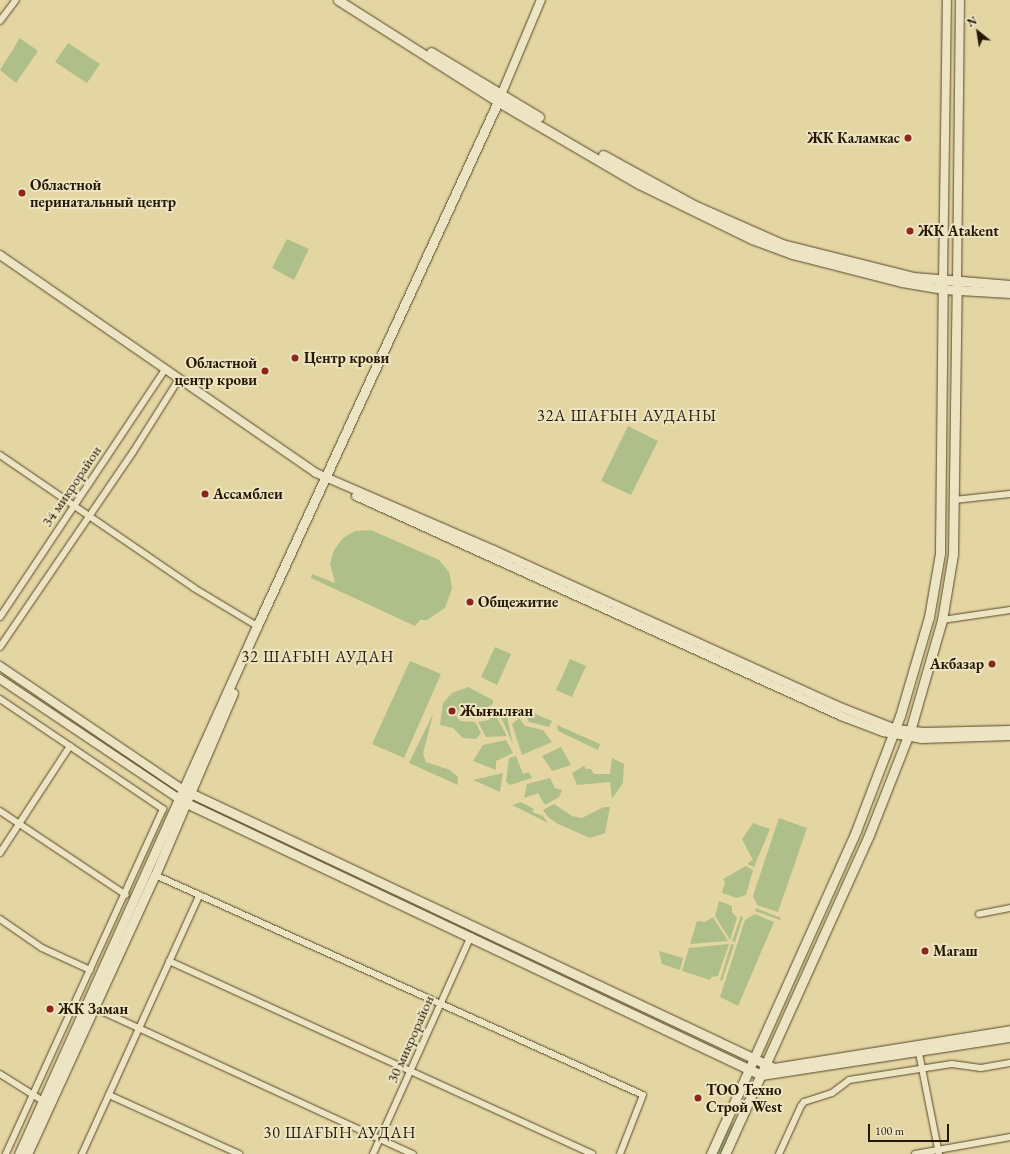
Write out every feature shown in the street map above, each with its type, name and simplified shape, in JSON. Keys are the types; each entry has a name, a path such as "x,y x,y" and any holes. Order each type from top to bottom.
{"main road":[{"path":"338,0 666,198 752,239 792,254 902,282 957,286 1010,293"},
{"path":"350,0 501,99"},
{"path":"187,792 257,626 324,478 501,99"},
{"path":"711,1154 855,834 895,732 929,617 940,553 943,285"},
{"path":"957,286 1010,285"},
{"path":"725,1154 869,835 908,734 942,620 953,554 957,286"},
{"path":"19,1154 163,833 187,792 324,478"},
{"path":"929,617 942,620"},
{"path":"187,792 469,922 766,1065 780,1067 1010,1037"},
{"path":"27,1154 155,874 182,801"},
{"path":"182,801 471,936 761,1075 919,1049 1010,1030"},
{"path":"728,1116 740,1121"}],"street":[{"path":"0,21 16,0"},
{"path":"501,99 540,0"},
{"path":"943,285 947,0"},
{"path":"957,286 960,0"},
{"path":"946,16 960,16"},
{"path":"0,254 165,370 324,478 895,732 963,740 1010,736"},
{"name":"34 микрорайон","path":"0,617 165,370"},
{"path":"0,647 179,379"},
{"path":"0,455 219,605 257,626"},
{"path":"954,500 1010,494"},
{"path":"942,620 1010,610"},
{"path":"0,666 187,792"},
{"path":"0,679 182,801"},
{"path":"0,699 163,809 126,895 6,1154"},
{"path":"908,734 1010,730"},
{"path":"0,853 70,746"},
{"path":"0,811 126,895"},
{"path":"155,829 163,833"},
{"path":"155,874 199,896 643,1095 620,1154"},
{"path":"82,1154 199,896"},
{"path":"979,914 1010,908"},
{"path":"0,919 42,948 90,970"},
{"name":"30 микрорайон","path":"373,1154 471,936"},
{"path":"169,962 592,1154"},
{"path":"95,1008 413,1154"},
{"path":"919,1049 939,1152"},
{"path":"779,1154 797,1112 804,1102 832,1093 849,1080 952,1064 976,1068 1010,1064"},
{"path":"0,1074 32,1096 43,1101"},
{"path":"108,1095 239,1154"},
{"path":"914,1154 939,1152 1010,1138"}],"green space":[{"path":"20,38 38,51 16,83 0,70"},
{"path":"68,43 100,64 87,83 55,62"},
{"path":"287,239 309,249 294,280 272,268"},
{"path":"628,426 658,441 631,495 601,481"},
{"path":"371,530 439,560 449,572 452,588 445,608 427,620 420,620 415,626 311,578 312,574 335,583 330,563 334,550 343,538 355,531"},
{"path":"495,647 511,654 497,685 481,677"},
{"path":"570,659 586,666 572,697 556,690"},
{"path":"410,661 441,674 404,758 372,744"},
{"path":"468,687 493,700 493,704 481,711 463,704 456,716 460,721 475,722 481,733 476,739 463,738 453,728 440,725 443,703 452,693"},
{"path":"507,706 508,722 513,744 500,715"},
{"path":"519,707 552,721 549,727 529,722 526,716 519,713"},
{"path":"433,714 423,754 426,762 450,770 458,777 458,785 409,763"},
{"path":"493,714 496,716 507,736 486,737 478,722 489,720"},
{"path":"519,718 525,726 543,730 552,742 522,755 512,724"},
{"path":"557,725 600,744 598,750 558,731"},
{"path":"506,740 513,753 496,761 496,770 473,761 483,745"},
{"path":"561,747 571,765 552,771 542,756"},
{"path":"516,756 523,774 529,772 532,778 510,785 506,782 509,758"},
{"path":"612,758 624,764 623,783 612,799 610,782 577,785 572,773 584,766 586,769 591,769 594,774 610,774"},
{"path":"503,773 500,792 473,780"},
{"path":"550,778 555,788 562,790 559,797 545,805 538,793 524,798 527,784"},
{"path":"521,802 534,809 532,812 543,816 548,823 512,805"},
{"path":"554,804 572,816 582,818 604,807 610,807 605,833 590,838 558,824 549,818 543,810"},
{"path":"779,818 807,828 778,912 757,905 753,896"},
{"path":"753,823 770,829 754,867 747,864 753,860 742,839"},
{"path":"746,866 753,870 746,895 737,898 722,893 725,882 723,879"},
{"path":"719,901 732,906 732,912 737,918 730,940 715,916"},
{"path":"756,908 781,918 780,920 755,911"},
{"path":"755,914 774,922 738,1006 720,997 745,920"},
{"path":"741,916 743,917 735,942 732,941"},
{"path":"713,917 728,941 690,944 697,921 705,922"},
{"path":"729,944 718,976 712,977 710,980 682,971 689,948"},
{"path":"731,944 734,945 722,981 720,980"},
{"path":"659,951 683,958 680,970 662,964"},
{"path":"732,1122 734,1126 721,1154 716,1154"}],"place":[{"name":"ЖК Каламкас","path":"908,138"},
{"name":"Областной перинатальный центр","path":"22,193"},
{"name":"ЖК Atakent","path":"910,231"},
{"name":"Центр крови","path":"295,358"},
{"name":"Областной центр крови","path":"265,371"},
{"name":"Ассамблеи","path":"205,494"},
{"name":"Общежитие","path":"470,602"},
{"name":"Акбазар","path":"992,664"},
{"name":"Жығылған","path":"452,711"},
{"name":"Магаш","path":"925,951"},
{"name":"ЖК Заман","path":"50,1009"},
{"name":"ТОО Техно Строй West","path":"698,1098"}],"district":[{"name":"32А ШАҒЫН АУДАНЫ","path":"627,416"},
{"name":"32 ШАҒЫН АУДАН","path":"318,657"},
{"name":"30 ШАҒЫН АУДАН","path":"340,1133"}]}
